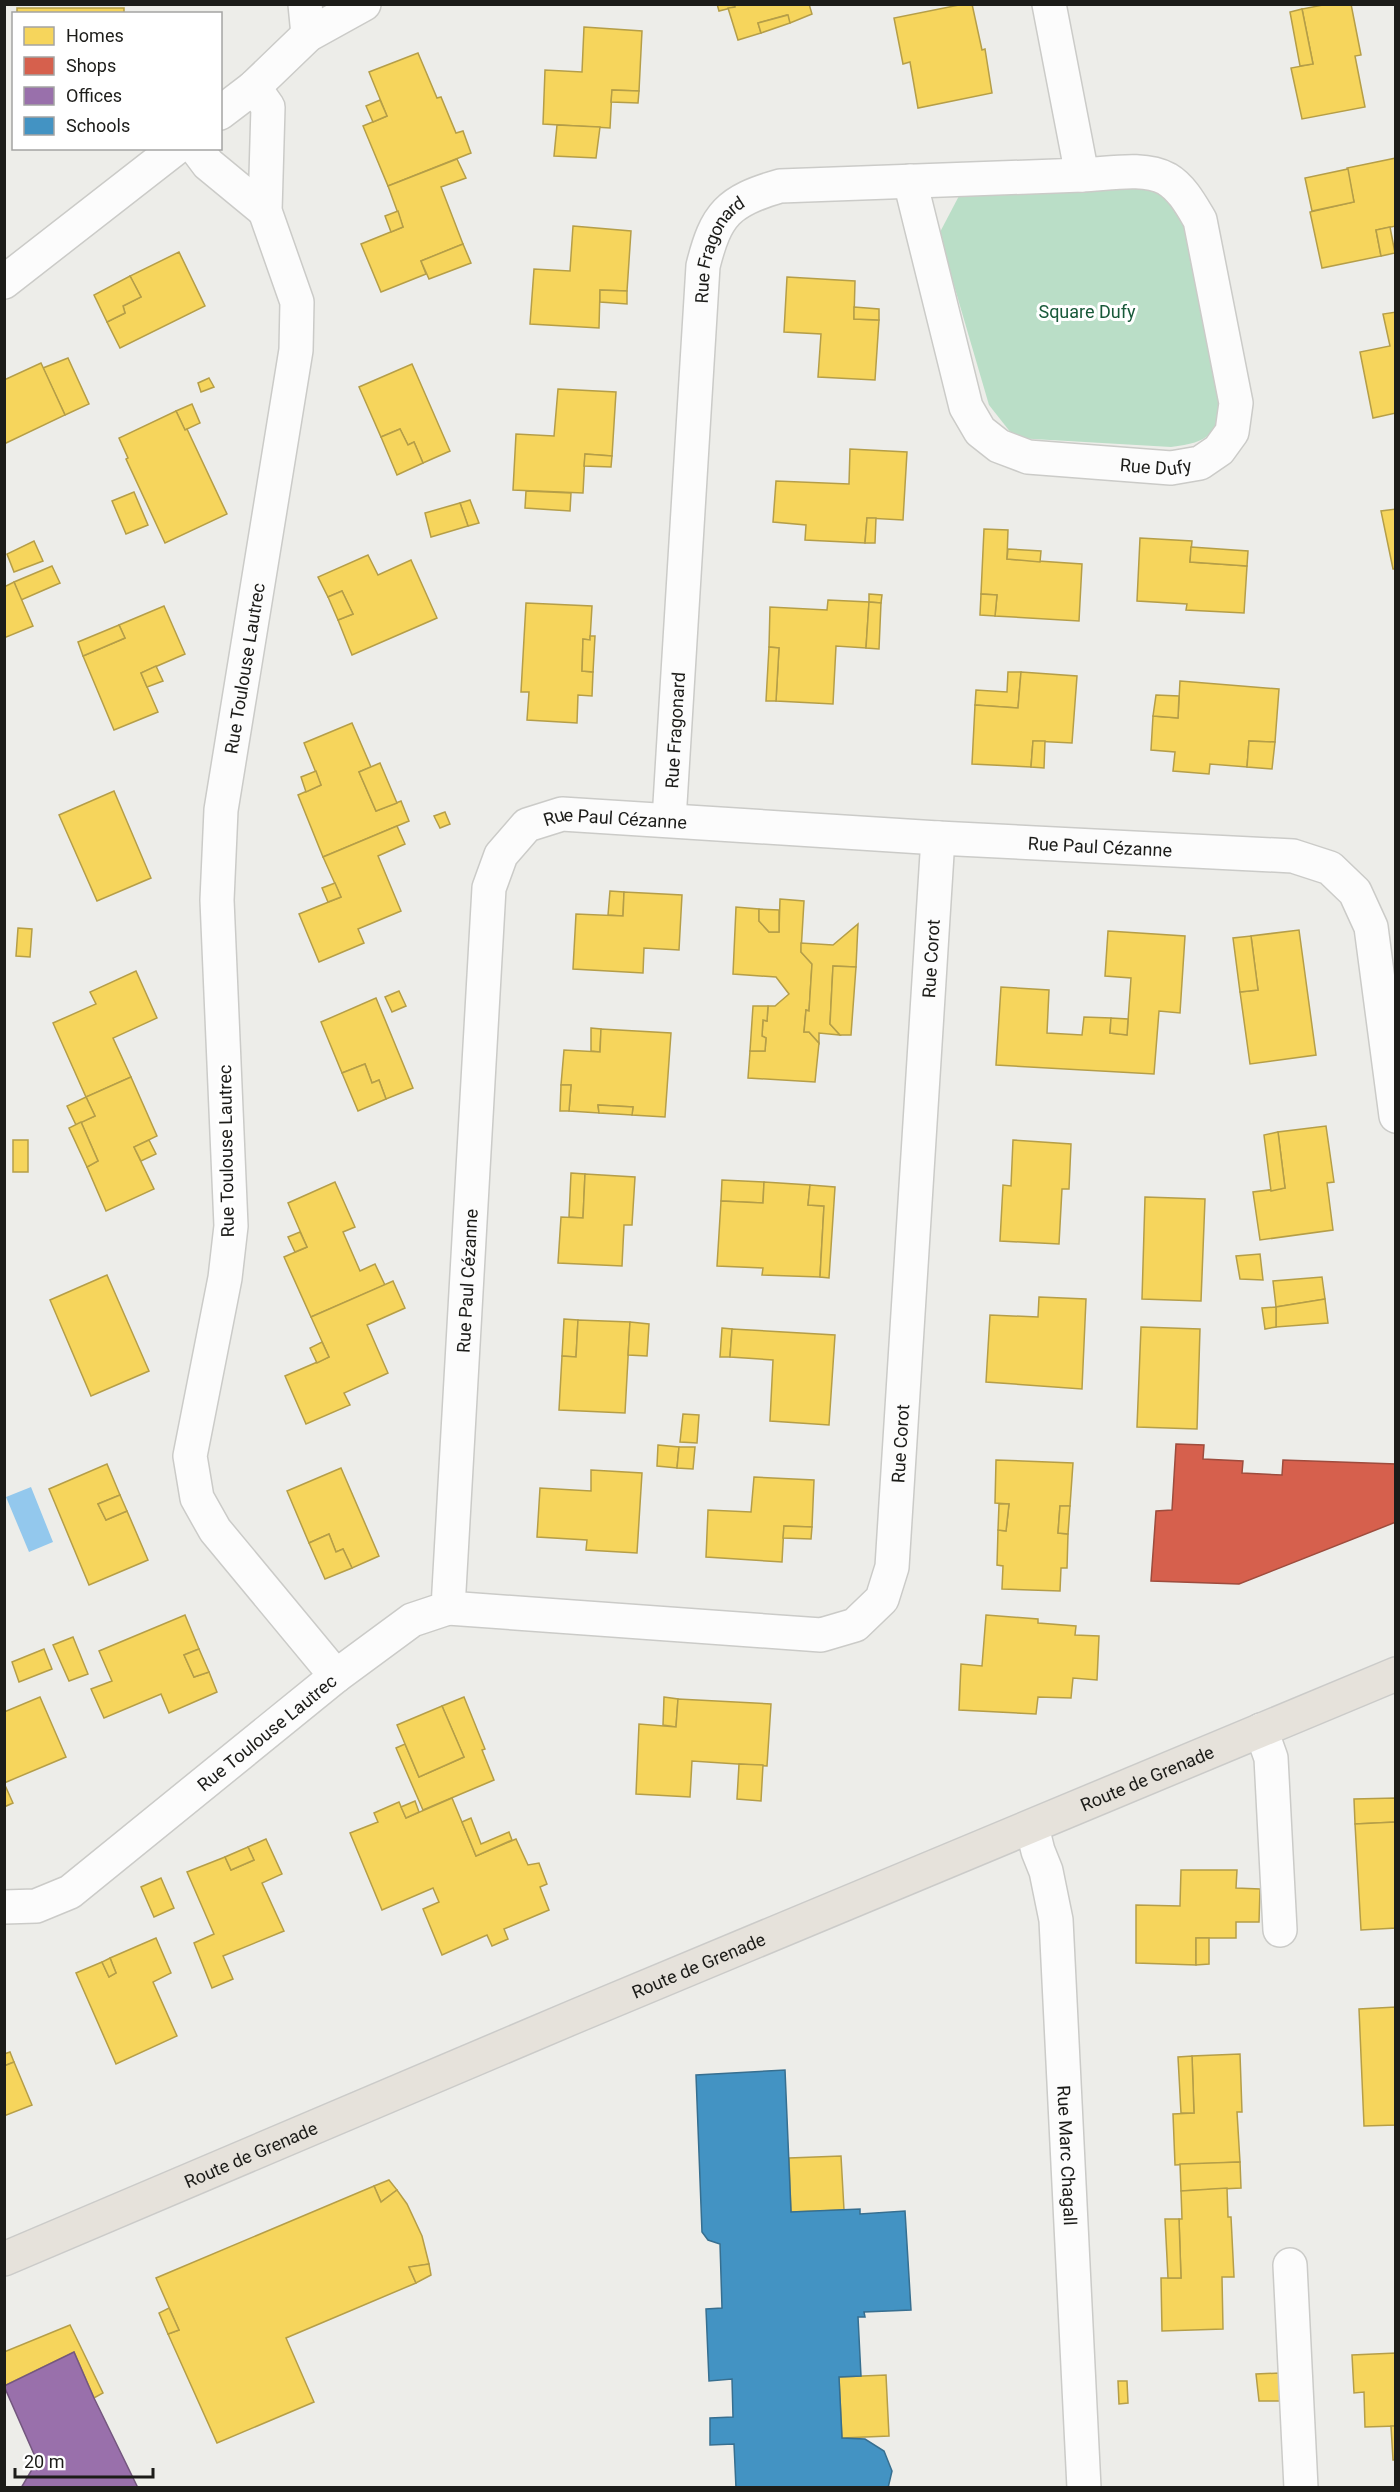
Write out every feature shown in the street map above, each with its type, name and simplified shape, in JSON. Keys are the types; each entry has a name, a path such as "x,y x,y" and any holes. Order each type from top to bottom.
{"main road":[{"name":"Route de Grenade","path":"4,2259 576,2016 1395,1674"}],"street":[{"path":"222,111 254,87 307,20 364,4"},
{"path":"1048,4 1082,175"},
{"name":"Rue Toulouse Lautrec","path":"4,1907 36,1906 70,1892 336,1676 215,1530 197,1498 190,1456 225,1278 231,1226 217,900 221,810 296,350 297,302 265,211 268,107 254,87"},
{"path":"4,282 173,150"},
{"path":"198,150 208,164 265,211"},
{"name":"Rue Dufy","path":"910,181 966,407 980,431 999,446 1028,457 1171,468 1200,463 1219,450 1232,432 1236,403 1200,219 1186,196 1167,179 1143,172 1082,175"},
{"name":"Rue Fragonard","path":"669,820 703,266 711,235 727,210 749,195 780,186 1082,175"},
{"name":"Rue Paul Cézanne","path":"448,1608 489,888 501,855 527,825 562,814 938,838 1293,856 1330,868 1355,892 1371,927 1395,1116"},
{"name":"Rue Corot","path":"448,1608 821,1635 855,1625 882,1599 892,1567 938,838"},
{"path":"336,1676 412,1620 448,1608"},
{"path":"1261,1730 1271,1758 1280,1930"},
{"name":"Rue Marc Chagall","path":"1032,1827 1046,1871 1056,1920 1083,2487"},
{"path":"1290,2265 1301,2487"}],"green space":[{"name":"Square Dufy","path":"1137,187 1161,193 1195,234 1223,397 1218,420 1214,428 1203,439 1171,447 1015,438 989,405 939,234 960,194"}],"water":[{"path":"31,1487 53,1542 29,1552 6,1497"}],"building: Homes":[{"path":"717,4 735,4 735,7 719,11"},
{"path":"735,4 809,4 812,14 790,23 787,15 758,23 761,33 738,40 728,8 735,7"},
{"path":"972,4 982,50 985,49 992,93 918,108 910,62 903,64 894,18"},
{"path":"1328,4 1351,4 1361,55 1355,56 1365,107 1302,119 1291,68 1313,64 1302,9"},
{"path":"17,8 124,8 124,12 17,12"},
{"path":"1302,9 1313,64 1300,66 1290,12"},
{"path":"788,15 790,23 761,33 758,23"},
{"path":"584,27 642,31 639,91 612,90 610,128 543,124 545,70 582,72"},
{"path":"418,53 437,98 441,97 456,133 463,131 471,153 388,186 363,126 387,116 369,72"},
{"path":"612,90 639,91 638,103 611,102"},
{"path":"380,100 387,116 373,122 366,106"},
{"path":"557,125 600,127 596,158 554,156"},
{"path":"1396,158 1396,226 1376,230 1381,256 1322,268 1310,212 1354,202 1347,168"},
{"path":"457,159 466,178 441,187 463,244 421,261 426,274 381,292 361,244 403,227 388,186"},
{"path":"1348,169 1354,202 1312,211 1305,178"},
{"path":"398,211 403,227 391,232 385,216"},
{"path":"573,226 631,231 627,291 600,290 599,328 530,324 534,269 570,271"},
{"path":"1390,227 1395,253 1381,256 1376,230"},
{"path":"463,244 471,263 429,279 421,261"},
{"path":"179,252 205,306 120,348 107,322 125,313 123,306 141,297 130,276"},
{"path":"130,276 141,297 123,306 125,313 107,322 94,295"},
{"path":"787,277 855,281 854,319 879,320 875,380 818,377 821,334 784,332"},
{"path":"600,290 627,291 627,304 600,302"},
{"path":"854,307 879,309 879,320 854,319"},
{"path":"1396,312 1396,413 1373,418 1360,352 1390,346 1383,314"},
{"path":"68,358 89,404 65,415 43,368"},
{"path":"41,363 65,415 4,444 4,380"},
{"path":"412,364 450,451 423,463 414,442 408,445 400,429 381,437 359,387"},
{"path":"209,378 214,387 201,392 198,383"},
{"path":"558,389 616,392 612,456 585,454 583,493 513,490 516,434 554,436"},
{"path":"192,404 200,423 185,430 176,411"},
{"path":"176,411 185,430 187,429 227,514 165,543 126,459 128,458 119,438"},
{"path":"400,429 408,445 414,442 423,463 397,475 381,437"},
{"path":"850,449 907,452 903,520 867,518 865,543 805,540 806,525 773,522 776,481 849,484"},
{"path":"585,454 612,456 611,467 584,466"},
{"path":"526,491 571,493 570,511 525,508"},
{"path":"134,492 148,525 126,534 112,501"},
{"path":"470,500 479,523 468,526 460,503"},
{"path":"460,503 468,526 431,537 425,513"},
{"path":"1396,509 1396,569 1393,569 1381,511"},
{"path":"867,518 876,518 875,543 865,543"},
{"path":"984,529 1008,530 1007,559 1082,564 1079,621 995,616 997,595 981,594"},
{"path":"1140,538 1192,541 1190,562 1247,566 1244,613 1186,610 1187,604 1137,601"},
{"path":"34,541 43,561 14,572 7,554"},
{"path":"1191,547 1248,551 1247,566 1190,562"},
{"path":"1008,549 1041,551 1040,562 1007,559"},
{"path":"368,555 378,575 411,560 437,618 352,655 338,620 353,614 342,591 328,597 318,577"},
{"path":"52,566 60,583 21,600 14,582"},
{"path":"14,582 33,626 4,638 4,587"},
{"path":"342,591 353,614 338,620 328,597"},
{"path":"869,594 882,595 881,603 869,602"},
{"path":"981,594 997,595 995,616 980,615"},
{"path":"828,600 869,602 866,648 836,646 833,704 776,701 779,648 769,647 770,607 827,610"},
{"path":"869,602 881,603 879,649 866,648"},
{"path":"526,603 592,606 590,640 583,639 582,671 593,672 592,696 578,695 577,723 527,720 529,692 521,692"},
{"path":"164,606 185,654 141,673 158,712 114,730 83,656 125,638 119,625"},
{"path":"119,625 125,638 83,656 78,642"},
{"path":"590,636 595,636 593,672 582,671 583,639 590,640"},
{"path":"769,647 779,648 776,701 766,701"},
{"path":"156,666 163,681 147,687 141,673"},
{"path":"1008,672 1021,672 1018,708 975,705 976,690 1007,692"},
{"path":"1021,672 1077,676 1072,743 1033,741 1031,767 972,764 975,705 1018,708"},
{"path":"1180,681 1279,689 1275,742 1249,741 1247,767 1210,764 1209,774 1173,771 1175,752 1151,750 1153,716 1178,718"},
{"path":"1156,695 1179,696 1178,718 1153,716"},
{"path":"352,723 371,767 359,772 376,811 401,801 409,821 323,857 298,795 321,785 304,743"},
{"path":"1033,741 1045,741 1044,768 1031,767"},
{"path":"1249,741 1275,742 1272,769 1247,767"},
{"path":"380,763 397,803 376,811 359,772"},
{"path":"316,771 321,785 306,792 301,777"},
{"path":"114,791 151,878 97,901 59,815"},
{"path":"445,812 450,824 440,828 434,816"},
{"path":"397,826 405,844 378,856 401,911 358,929 364,943 319,962 299,914 341,897 323,857"},
{"path":"335,883 341,897 328,902 322,888"},
{"path":"610,891 624,892 623,916 608,915"},
{"path":"624,892 682,895 679,950 644,948 643,973 573,969 576,914 623,916"},
{"path":"780,899 804,901 801,952 812,964 809,1011 806,1010 804,1032 809,1032 819,1043 815,1082 748,1078 750,1051 765,1051 766,1038 762,1036 763,1020 767,1021 768,1006 775,1006 789,994 776,977 733,974 736,907 759,909 759,921 769,932 779,932"},
{"path":"759,909 779,910 779,932 769,932 759,921"},
{"path":"858,924 856,967 833,966 830,1024 840,1035 819,1033 819,1043 809,1032 804,1032 806,1010 809,1011 812,964 801,952 801,943 833,945"},
{"path":"18,928 32,929 30,957 16,956"},
{"path":"1299,930 1316,1055 1250,1064 1240,992 1258,990 1251,936"},
{"path":"1108,931 1185,936 1180,1013 1159,1011 1154,1074 996,1065 1001,987 1049,990 1047,1033 1082,1035 1084,1017 1111,1018 1110,1033 1127,1035 1131,978 1105,976"},
{"path":"1251,936 1258,990 1240,992 1233,938"},
{"path":"833,966 856,967 851,1035 840,1035 830,1024"},
{"path":"136,971 157,1018 113,1038 131,1077 86,1097 53,1023 96,1004 90,992"},
{"path":"399,991 406,1006 392,1012 385,997"},
{"path":"376,998 413,1088 386,1099 379,1080 372,1083 365,1064 342,1073 321,1022"},
{"path":"753,1006 768,1006 767,1021 763,1020 762,1036 766,1038 765,1051 750,1051"},
{"path":"1111,1018 1128,1019 1127,1035 1110,1033"},
{"path":"591,1028 601,1029 600,1052 591,1051"},
{"path":"601,1029 671,1033 665,1117 632,1115 633,1107 598,1105 599,1113 569,1111 571,1085 561,1085 564,1050 600,1052"},
{"path":"365,1064 372,1083 379,1080 386,1099 358,1111 342,1073"},
{"path":"131,1077 157,1136 134,1147 154,1189 106,1211 87,1167 98,1161 81,1122 95,1116 86,1097"},
{"path":"561,1085 571,1085 569,1111 560,1111"},
{"path":"86,1097 95,1116 76,1125 67,1106"},
{"path":"598,1105 633,1107 632,1115 599,1113"},
{"path":"81,1122 98,1161 87,1167 69,1128"},
{"path":"1326,1126 1334,1182 1327,1183 1333,1230 1260,1240 1253,1192 1285,1188 1278,1132"},
{"path":"1278,1132 1285,1188 1271,1191 1264,1135"},
{"path":"13,1140 28,1140 28,1172 13,1172"},
{"path":"149,1140 156,1154 141,1161 134,1147"},
{"path":"1013,1140 1071,1144 1069,1189 1062,1189 1059,1244 1000,1241 1003,1185 1011,1186"},
{"path":"571,1173 585,1174 583,1218 569,1217"},
{"path":"585,1174 635,1177 632,1225 624,1225 622,1266 558,1263 561,1217 583,1218"},
{"path":"722,1180 764,1182 763,1203 721,1201"},
{"path":"335,1182 355,1227 343,1232 360,1271 375,1264 385,1285 311,1317 284,1257 307,1247 288,1203"},
{"path":"764,1182 810,1185 808,1205 824,1206 820,1277 762,1275 763,1268 717,1266 721,1201 763,1203"},
{"path":"810,1185 835,1187 829,1278 820,1277 824,1206 808,1205"},
{"path":"1145,1197 1205,1199 1201,1301 1142,1299"},
{"path":"300,1232 307,1247 295,1252 288,1237"},
{"path":"1260,1254 1263,1280 1240,1279 1236,1256"},
{"path":"107,1275 149,1371 91,1396 50,1300"},
{"path":"1322,1277 1325,1299 1276,1307 1273,1281"},
{"path":"393,1281 405,1308 367,1325 388,1373 344,1393 350,1405 306,1424 285,1376 329,1357 311,1317"},
{"path":"1039,1297 1086,1299 1082,1389 986,1382 990,1315 1038,1317"},
{"path":"1325,1299 1328,1323 1276,1327 1276,1307"},
{"path":"1276,1307 1276,1327 1265,1329 1262,1308"},
{"path":"564,1319 578,1320 576,1357 562,1356"},
{"path":"578,1320 630,1322 625,1413 559,1410 562,1356 576,1357"},
{"path":"630,1322 649,1324 647,1356 628,1355"},
{"path":"1141,1327 1200,1329 1197,1429 1137,1427"},
{"path":"722,1328 732,1329 730,1357 720,1357"},
{"path":"732,1329 835,1335 829,1425 770,1421 773,1360 730,1357"},
{"path":"322,1342 329,1357 317,1363 310,1348"},
{"path":"683,1414 699,1415 697,1443 680,1442"},
{"path":"658,1445 679,1447 677,1468 657,1466"},
{"path":"679,1447 695,1447 693,1469 677,1468"},
{"path":"996,1460 1073,1463 1070,1506 1060,1506 1058,1533 1068,1534 1067,1568 1061,1568 1060,1591 1002,1589 1003,1566 997,1565 998,1530 1006,1531 1009,1504 995,1503"},
{"path":"107,1464 120,1495 98,1504 106,1520 127,1511 148,1560 89,1585 49,1489"},
{"path":"341,1468 379,1556 352,1568 343,1549 336,1552 329,1534 309,1543 287,1491"},
{"path":"591,1470 642,1473 637,1553 586,1550 587,1540 537,1537 540,1488 591,1491"},
{"path":"754,1477 814,1480 812,1527 784,1526 782,1562 706,1557 708,1510 751,1512"},
{"path":"120,1495 127,1511 106,1520 98,1504"},
{"path":"999,1504 1009,1504 1006,1531 998,1530"},
{"path":"1060,1506 1070,1506 1068,1534 1058,1533"},
{"path":"784,1526 812,1527 811,1539 783,1538"},
{"path":"329,1534 336,1552 343,1549 352,1568 325,1579 309,1543"},
{"path":"185,1615 199,1649 184,1655 194,1677 209,1672 217,1692 169,1713 161,1694 104,1718 91,1689 112,1681 99,1651"},
{"path":"986,1615 1038,1619 1038,1623 1076,1626 1075,1635 1099,1636 1097,1680 1073,1678 1071,1698 1038,1697 1036,1714 959,1710 961,1664 982,1666"},
{"path":"73,1637 88,1674 69,1681 53,1645"},
{"path":"44,1649 52,1669 19,1682 12,1662"},
{"path":"199,1649 209,1672 194,1677 184,1655"},
{"path":"40,1697 66,1757 4,1783 4,1712"},
{"path":"464,1697 485,1749 482,1750 494,1780 423,1810 396,1748 405,1744 419,1777 464,1757 442,1706"},
{"path":"664,1697 678,1699 676,1727 663,1725"},
{"path":"678,1699 771,1704 767,1766 692,1761 690,1797 636,1794 639,1724 676,1727"},
{"path":"442,1706 464,1757 419,1777 397,1725"},
{"path":"739,1764 763,1765 761,1801 737,1799"},
{"path":"4,1783 13,1803 4,1807"},
{"path":"452,1798 476,1856 516,1839 528,1865 539,1863 547,1884 540,1887 549,1910 504,1929 508,1939 492,1946 487,1935 442,1955 423,1909 439,1902 433,1888 382,1910 350,1833 378,1822 374,1813 399,1802 406,1818"},
{"path":"1396,1798 1396,1822 1355,1824 1354,1799"},
{"path":"415,1801 419,1812 406,1818 401,1807"},
{"path":"471,1818 481,1844 509,1832 512,1840 476,1856 462,1822"},
{"path":"1396,1822 1396,1928 1361,1930 1355,1824"},
{"path":"266,1839 282,1874 262,1883 284,1931 223,1956 233,1979 212,1988 194,1943 214,1934 187,1872 225,1857 231,1870 254,1860 248,1847"},
{"path":"248,1847 254,1860 231,1870 225,1857"},
{"path":"1181,1870 1237,1870 1236,1888 1260,1889 1259,1922 1236,1922 1236,1938 1196,1938 1196,1965 1136,1963 1136,1905 1180,1906"},
{"path":"161,1878 174,1908 154,1917 141,1887"},
{"path":"156,1938 171,1973 153,1982 177,2036 116,2064 76,1973 102,1962 109,1977 116,1973 110,1958"},
{"path":"1196,1938 1209,1938 1209,1964 1196,1965"},
{"path":"110,1958 116,1973 109,1977 102,1962"},
{"path":"1396,2007 1396,2125 1364,2126 1359,2009"},
{"path":"10,2052 14,2062 4,2066 4,2054"},
{"path":"1240,2054 1242,2112 1237,2112 1240,2162 1175,2165 1173,2114 1194,2113 1192,2056"},
{"path":"1192,2056 1194,2113 1181,2113 1178,2057"},
{"path":"14,2062 32,2105 4,2116 4,2066"},
{"path":"841,2156 844,2210 791,2212 789,2158"},
{"path":"1240,2162 1241,2188 1181,2191 1180,2164"},
{"path":"389,2180 397,2190 381,2202 374,2186"},
{"path":"374,2186 381,2202 397,2190 407,2204 422,2236 429,2264 409,2267 416,2283 286,2338 314,2402 217,2443 168,2334 179,2330 156,2278"},
{"path":"1227,2188 1234,2277 1222,2277 1223,2329 1162,2331 1161,2278 1181,2278 1179,2219 1182,2219 1181,2191"},
{"path":"1165,2219 1179,2219 1181,2278 1168,2278"},
{"path":"429,2264 431,2275 416,2283 409,2267"},
{"path":"169,2308 179,2330 168,2334 159,2313"},
{"path":"70,2325 103,2393 94,2398 74,2352 4,2386 4,2352"},
{"path":"1396,2353 1396,2426 1365,2427 1364,2392 1354,2393 1352,2355"},
{"path":"1280,2373 1282,2401 1259,2401 1256,2374"},
{"path":"886,2375 889,2436 842,2438 839,2377"},
{"path":"1118,2381 1127,2381 1128,2403 1119,2404"},
{"path":"1391,2426 1396,2426 1396,2460 1393,2460"}],"building: Shops":[{"path":"1176,1444 1204,1445 1203,1459 1243,1461 1242,1473 1282,1475 1283,1460 1396,1464 1396,1522 1239,1584 1151,1581 1156,1511 1172,1510"}],"building: Offices":[{"path":"74,2352 138,2488 21,2488 37,2461 4,2386"}],"building: Schools":[{"path":"785,2070 791,2212 860,2209 860,2214 905,2211 911,2310 864,2312 865,2317 858,2317 861,2376 839,2377 842,2438 865,2439 884,2451 892,2471 888,2488 736,2488 734,2444 710,2445 710,2418 733,2417 732,2379 709,2381 706,2309 722,2308 720,2244 708,2240 702,2232 696,2075"}]}
